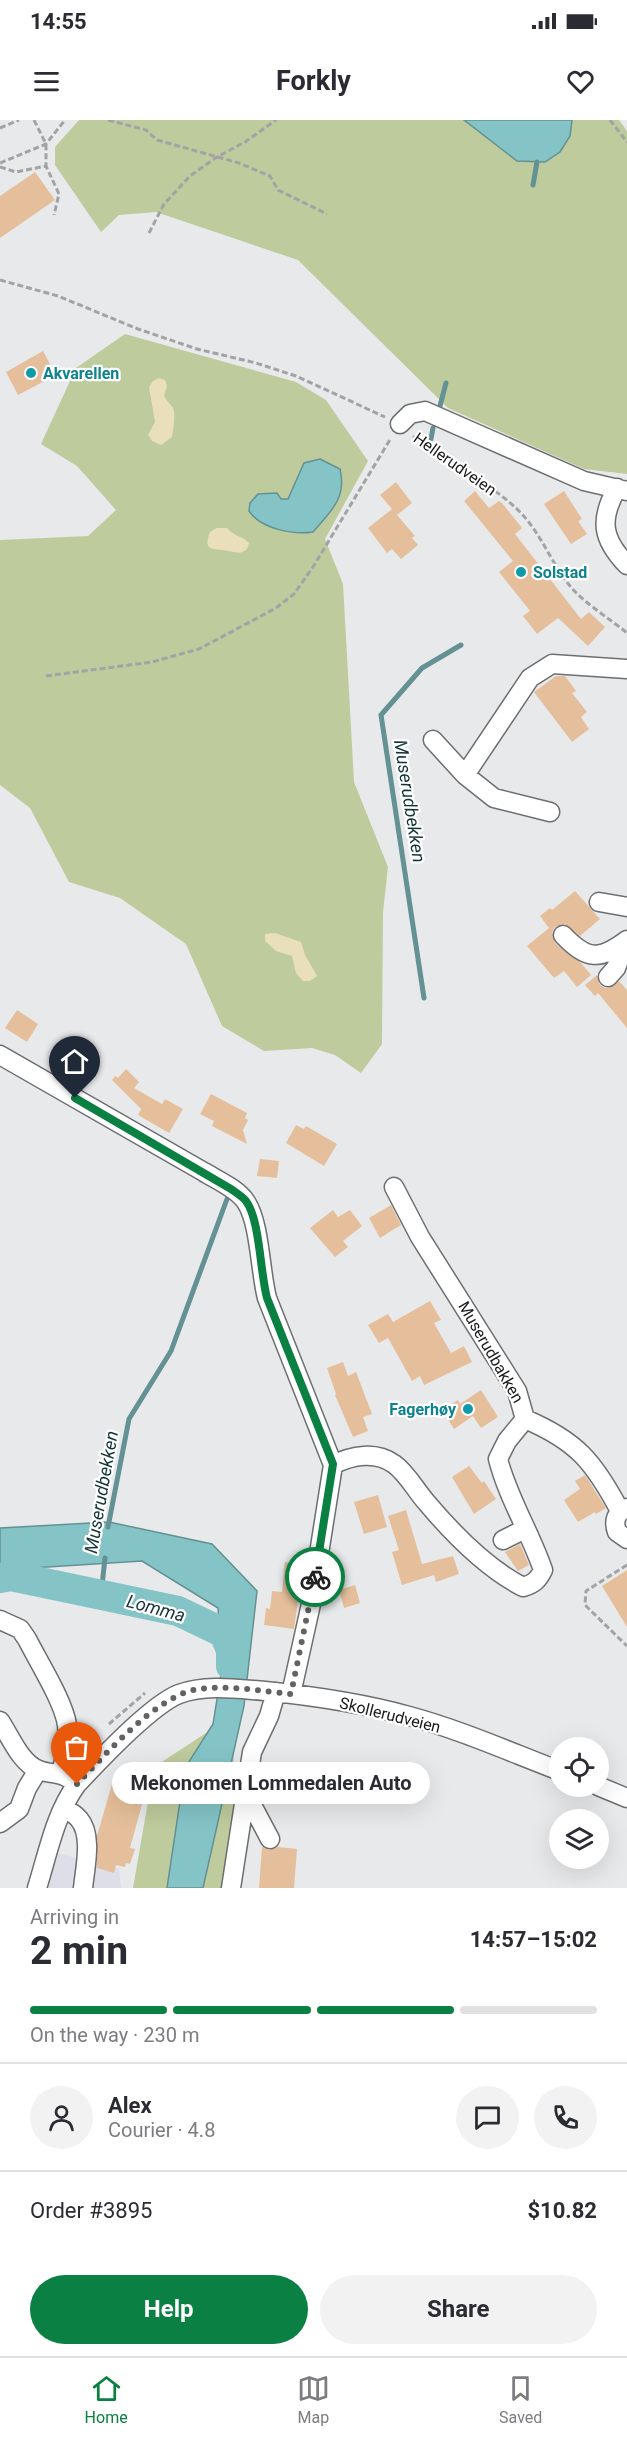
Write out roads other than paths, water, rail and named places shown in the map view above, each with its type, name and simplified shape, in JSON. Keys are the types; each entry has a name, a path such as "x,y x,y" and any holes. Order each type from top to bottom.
{"street":[{"name":"Hellerudveien","path":"400,424 410,414 425,411 584,481 622,489"},
{"path":"622,489 604,519 612,550 627,566"},
{"path":"465,775 530,678 552,664 627,669"},
{"path":"433,740 465,775 494,798 550,812"},
{"path":"599,902 627,906"},
{"path":"563,935 576,949 586,955 595,956 609,953 626,941"},
{"path":"608,977 616,968 626,941"},
{"path":"0,1055 231,1189 246,1201 255,1227 267,1298 333,1464 311,1604 284,1693 269,1716 252,1752 231,1888"},
{"name":"Muserudbakken","path":"333,1464 371,1455 395,1465 458,1538 510,1580 524,1587 533,1584 543,1570 504,1482 498,1458 507,1441 525,1419 517,1392 420,1237 394,1187"},
{"path":"525,1419 553,1431 570,1442 587,1458 623,1509 615,1520 615,1526 619,1535 627,1539"},
{"path":"503,1540 525,1529"},
{"path":"0,1620 20,1629 59,1703 67,1724 68,1747 61,1773"},
{"name":"Skollerudveien","path":"77,1784 151,1713 178,1694 214,1688 284,1693 364,1705 411,1716 549,1767"},
{"path":"0,1722 25,1760 38,1770 61,1773 77,1784 63,1809 37,1888"},
{"path":"0,1823 19,1809 27,1788 38,1770"},
{"path":"609,1791 627,1798"},
{"path":"245,1792 270,1839"},
{"path":"63,1809 77,1816 85,1831 86,1854 83,1888"}],"water":[{"path":"464,120 572,120 570,136 560,152 545,162 517,161"},
{"path":"320,459 340,469 342,479 336,504 313,532 296,533 278,529 261,522 249,511 250,503 258,494 277,493 281,499 288,499 304,463"},
{"path":"109,1522 212,1544 257,1591 244,1706 203,1888 167,1888 185,1768 213,1724 221,1674 218,1608 142,1561 0,1570 0,1528"}],"waterway":[{"path":"533,185 537,162"},
{"path":"440,406 446,383"},
{"path":"431,439 433,428"},
{"name":"Muserudbekken","path":"424,998 381,715 422,668 461,645"},
{"name":"Muserudbekken","path":"108,1527 129,1419 171,1351 227,1199"},
{"name":"Muserudbekken","path":"101,1595 105,1558"},
{"name":"Lomma","path":"0,1578 11,1576 178,1611 224,1633 231,1650 231,1666"}],"place":[{"name":"Akvarellen","path":"31,373"},
{"name":"Solstad","path":"521,572"},
{"name":"Fagerhøy","path":"468,1409"},
{"name":"Mekonomen Lommedalen Auto","path":"77,1784"}]}
